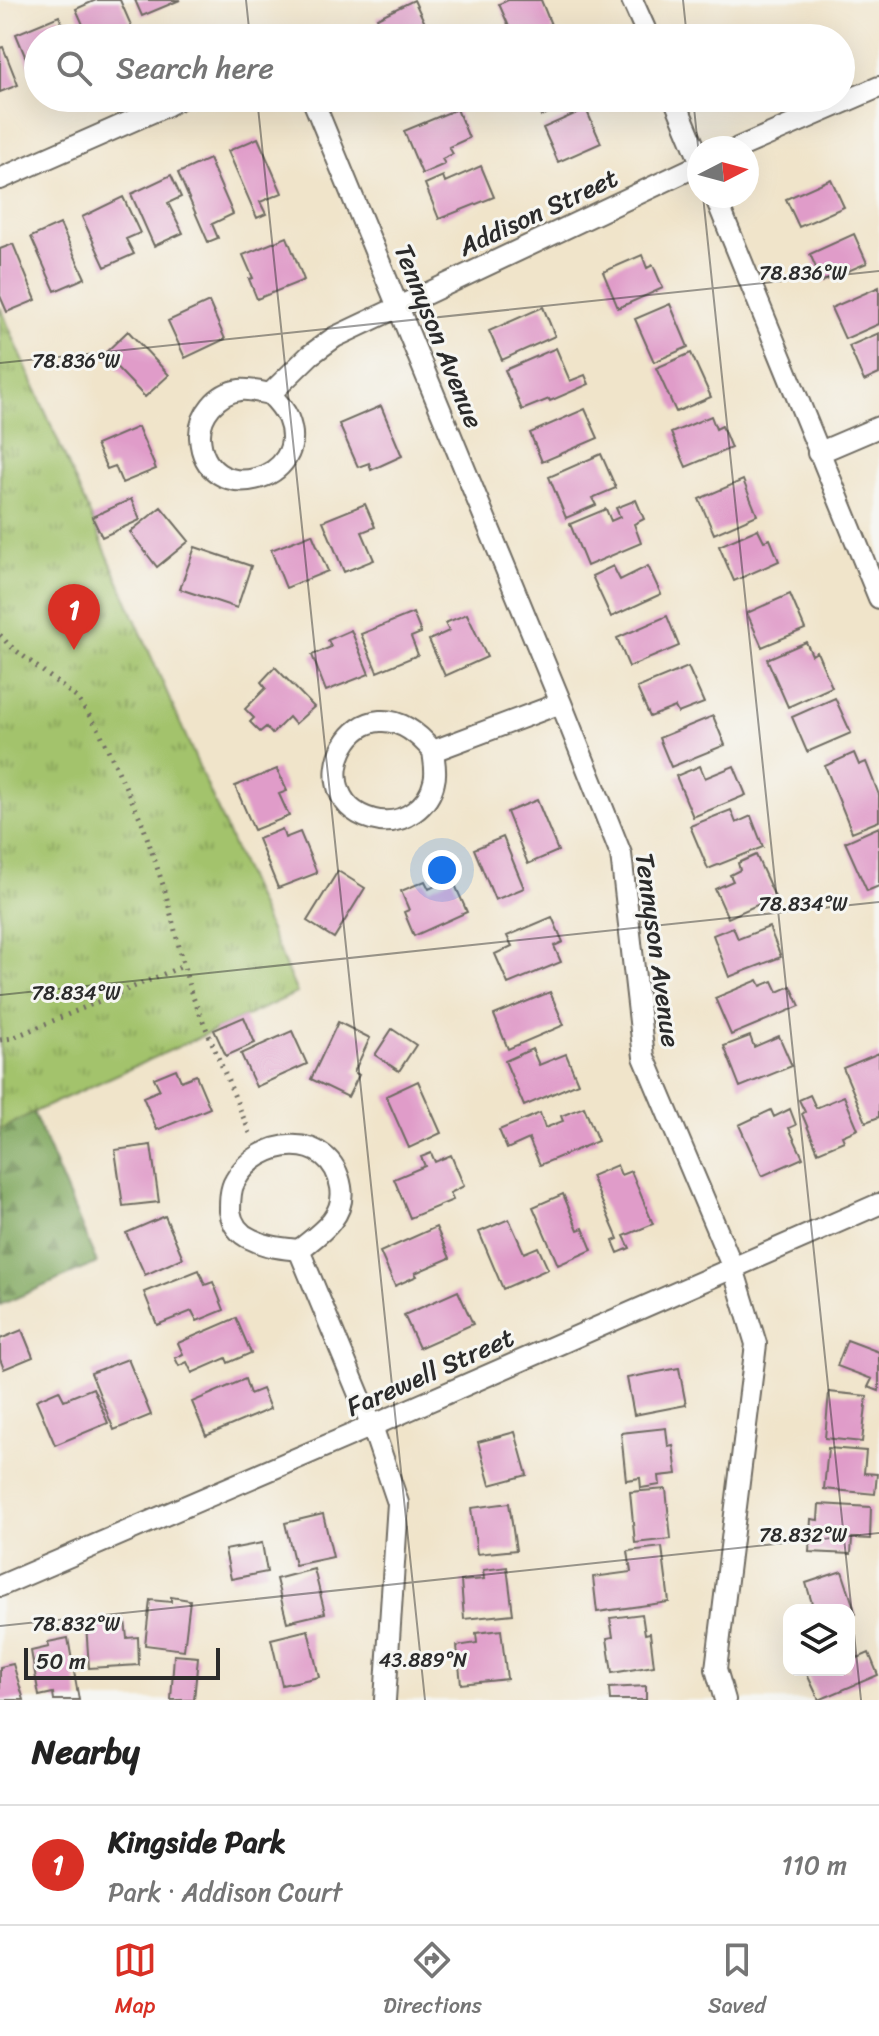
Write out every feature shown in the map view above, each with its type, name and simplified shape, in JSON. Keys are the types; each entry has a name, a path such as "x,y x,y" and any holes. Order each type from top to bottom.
{"street":[{"path":"632,0 643,24"},
{"path":"855,97 879,87"},
{"path":"0,179 152,112"},
{"name":"Tennyson Avenue","path":"318,112 621,854 644,1057 733,1268 756,1344 716,1669 725,1700"},
{"path":"680,112 690,136"},
{"path":"759,139 821,112"},
{"name":"Addison Street","path":"270,394 310,355 335,337 687,171"},
{"path":"720,208 879,598"},
{"path":"239,390 270,394 288,419 292,433 284,461 274,472 248,482 220,474 209,464 202,450 200,434 203,418 224,395 239,390"},
{"path":"818,453 879,427"},
{"path":"433,751 561,703"},
{"path":"377,722 393,722 421,736 433,751 434,782 428,798 417,811 402,819 386,822 369,819 354,811 343,798 337,782 336,766 340,751 349,737 362,728 377,722"},
{"path":"296,1145 314,1149 328,1157 339,1175 342,1196 336,1215 326,1229 299,1250 269,1246 249,1239 237,1230 231,1216 230,1201 233,1182 246,1166 280,1147 296,1145"},
{"name":"Farewell Street","path":"0,1586 879,1204"},
{"path":"299,1250 372,1426 398,1503 385,1700"}],"path":[{"path":"0,635 77,698 98,728 142,822 165,891 190,990 260,1156"},
{"path":"0,1040 12,1038 183,966"}],"green space":[{"path":"0,307 297,993 0,1130"},
{"path":"0,1084 22,1086 97,1263 0,1305"}],"building":[{"path":"96,0 120,0 130,24 83,24 76,9"},
{"path":"135,0 180,0 142,16"},
{"path":"414,0 425,24 380,24 377,18"},
{"path":"508,0 541,0 551,24 508,24 499,4"},
{"path":"59,16 62,24 40,24"},
{"path":"24,31 24,54 16,34"},
{"path":"3,47 18,85 0,92 0,48"},
{"path":"450,112 458,112 469,138 449,147 453,154 442,159 445,164 422,174 404,131"},
{"path":"579,112 587,112 601,143 558,162 543,128"},
{"path":"258,138 282,193 260,202 266,214 257,218 228,151"},
{"path":"209,159 233,214 212,224 218,238 208,242 178,173"},
{"path":"481,166 494,197 439,219 425,184 443,176 445,182"},
{"path":"171,175 181,197 168,203 183,233 154,246 131,194"},
{"path":"831,179 844,207 799,227 786,199"},
{"path":"123,197 140,233 126,239 134,254 105,267 82,217"},
{"path":"60,224 85,278 55,291 31,237"},
{"path":"854,234 867,263 822,282 810,254"},
{"path":"287,237 304,280 257,299 249,279 253,278 243,255"},
{"path":"13,244 36,300 7,312 0,296 0,249"},
{"path":"642,255 647,268 653,265 663,288 618,308 603,272"},
{"path":"879,287 879,324 845,339 831,308"},
{"path":"209,302 225,339 185,358 168,321"},
{"path":"670,304 688,347 654,362 635,319"},
{"path":"543,307 555,336 502,360 489,331"},
{"path":"128,331 169,375 145,397 104,354"},
{"path":"879,333 879,374 864,381 849,346"},
{"path":"556,348 570,381 585,375 589,384 522,410 505,370"},
{"path":"691,353 711,397 676,412 656,368"},
{"path":"381,406 402,456 371,470 369,463 358,467 339,424"},
{"path":"585,409 598,438 542,462 530,433"},
{"path":"711,416 716,429 722,426 731,448 686,467 671,433"},
{"path":"138,427 156,469 122,483 115,466 107,469 96,445"},
{"path":"601,454 616,488 592,498 596,505 566,518 549,477"},
{"path":"743,480 757,515 714,534 699,499"},
{"path":"131,499 140,520 102,537 92,517"},
{"path":"636,500 644,519 634,524 641,543 587,566 570,524 606,509 611,521 620,517 616,508"},
{"path":"365,504 375,527 362,532 374,560 344,572 323,521"},
{"path":"161,507 189,541 157,567 130,532"},
{"path":"758,529 764,541 770,539 779,561 734,581 719,546"},
{"path":"312,534 328,571 286,588 271,550"},
{"path":"195,547 251,566 237,608 180,589"},
{"path":"613,566 620,580 648,566 661,594 611,617 592,576"},
{"path":"790,594 805,629 762,647 747,613"},
{"path":"413,613 421,633 411,637 418,655 377,672 361,634"},
{"path":"467,614 487,657 445,676 429,640 449,631 445,623"},
{"path":"667,616 679,646 629,667 617,638"},
{"path":"351,630 369,674 326,691 312,655 331,647 328,640"},
{"path":"806,642 812,655 817,652 832,687 788,707 767,659"},
{"path":"275,667 314,707 295,724 289,717 272,734 266,727 260,732 250,722 254,718 245,709 266,688 261,682"},
{"path":"688,667 704,703 678,713 675,707 650,717 637,688"},
{"path":"835,698 851,733 807,752 792,717"},
{"path":"713,716 725,745 671,767 659,738"},
{"path":"854,753 859,765 866,762 879,795 879,821 852,832 825,766"},
{"path":"700,766 705,778 734,766 746,795 693,817 676,776"},
{"path":"277,769 287,791 279,794 289,816 254,830 235,786"},
{"path":"537,800 558,851 528,864 507,812"},
{"path":"731,810 736,823 751,816 763,847 708,869 690,826"},
{"path":"879,827 879,886 867,891 845,842"},
{"path":"282,829 285,838 300,832 317,873 278,888 258,839"},
{"path":"503,837 524,888 495,900 474,849"},
{"path":"756,855 775,897 728,918 715,889 733,881 730,875 740,870 738,863"},
{"path":"338,871 365,888 334,938 307,921"},
{"path":"452,878 467,912 414,936 404,912 409,910 401,891 425,881 429,889"},
{"path":"552,917 563,942 554,946 561,962 508,984 495,954 512,946 507,936"},
{"path":"733,927 738,939 769,927 781,957 729,977 713,935"},
{"path":"758,980 761,986 773,981 778,992 791,986 800,1006 731,1035 715,998"},
{"path":"550,992 564,1025 508,1049 494,1015"},
{"path":"244,1017 255,1043 226,1056 214,1030"},
{"path":"338,1022 370,1038 354,1072 359,1075 348,1097 311,1079"},
{"path":"392,1029 416,1045 399,1071 375,1055"},
{"path":"292,1031 307,1064 256,1087 241,1054"},
{"path":"750,1036 754,1047 779,1036 792,1066 740,1087 724,1046"},
{"path":"532,1049 539,1065 566,1054 578,1083 524,1106 505,1061"},
{"path":"879,1053 879,1117 866,1122 843,1068"},
{"path":"176,1069 181,1081 196,1075 210,1108 157,1130 143,1097 160,1090 154,1078"},
{"path":"418,1081 441,1133 409,1148 386,1096"},
{"path":"810,1095 816,1108 844,1096 858,1129 842,1136 844,1141 818,1152 799,1100"},
{"path":"584,1107 598,1141 540,1165 529,1139 507,1149 499,1130 540,1113 545,1128 563,1121 561,1116"},
{"path":"790,1109 796,1125 789,1128 803,1158 762,1176 739,1125 771,1110 774,1117"},
{"path":"151,1145 159,1202 123,1206 115,1150"},
{"path":"431,1153 435,1162 451,1155 464,1186 450,1193 453,1200 410,1218 394,1179 425,1166 421,1157"},
{"path":"617,1165 621,1175 631,1171 653,1224 624,1236 630,1248 618,1253 613,1241 618,1239 591,1176"},
{"path":"563,1194 578,1230 583,1228 592,1250 558,1265 533,1207"},
{"path":"165,1216 183,1258 145,1275 126,1233"},
{"path":"509,1219 524,1253 538,1247 548,1269 503,1289 479,1232"},
{"path":"436,1227 450,1258 415,1273 417,1276 395,1286 380,1252"},
{"path":"199,1270 205,1285 213,1282 224,1310 197,1321 192,1311 157,1325 144,1292"},
{"path":"458,1291 473,1324 419,1348 404,1315"},
{"path":"236,1318 251,1353 228,1363 226,1358 192,1373 187,1362 179,1366 175,1358 183,1354 178,1343"},
{"path":"22,1330 33,1357 4,1369 0,1359 0,1339"},
{"path":"847,1340 879,1352 879,1391 868,1387 872,1379 837,1366"},
{"path":"128,1359 151,1415 114,1430 91,1373"},
{"path":"679,1368 686,1405 634,1415 627,1378"},
{"path":"245,1379 250,1394 262,1389 270,1409 206,1436 192,1402"},
{"path":"93,1388 108,1423 55,1445 36,1400 59,1390 64,1400"},
{"path":"829,1392 867,1396 862,1442 825,1438"},
{"path":"666,1428 668,1446 673,1445 677,1474 659,1476 660,1485 641,1488 640,1478 626,1480 621,1433"},
{"path":"515,1432 527,1475 490,1485 478,1442"},
{"path":"828,1448 866,1451 864,1473 877,1474 875,1494 824,1489"},
{"path":"666,1489 671,1539 635,1543 630,1492"},
{"path":"509,1503 516,1550 477,1554 471,1508"},
{"path":"819,1504 871,1507 870,1539 852,1538 851,1554 809,1552 811,1519 818,1520"},
{"path":"323,1514 333,1557 295,1565 285,1523"},
{"path":"262,1543 267,1572 231,1579 225,1550"},
{"path":"662,1547 669,1602 597,1612 593,1577 631,1572 628,1551"},
{"path":"507,1567 513,1614 464,1619 461,1581 484,1579 483,1570"},
{"path":"314,1569 325,1613 287,1622 276,1579"},
{"path":"842,1571 853,1604 812,1604 806,1583"},
{"path":"171,1597 190,1600 184,1650 145,1645 150,1600 171,1602"},
{"path":"642,1614 645,1634 650,1633 654,1666 612,1673 607,1638 613,1637 610,1618"},
{"path":"125,1620 127,1638 138,1637 139,1665 89,1668 86,1624"},
{"path":"308,1630 319,1677 282,1685 271,1639"},
{"path":"501,1630 507,1679 461,1684 457,1646 477,1643 476,1633"},
{"path":"68,1638 79,1700 54,1700 53,1693 39,1696 31,1651 49,1647 48,1642"},
{"path":"855,1651 858,1658 869,1653 878,1675 819,1700 808,1676 855,1676"},
{"path":"174,1655 198,1657 194,1700 171,1700"},
{"path":"13,1664 24,1700 0,1700 0,1667"},
{"path":"646,1686 646,1700 610,1700 609,1688"}],"place":[{"name":"Kingside Park","path":"74,650"}]}
